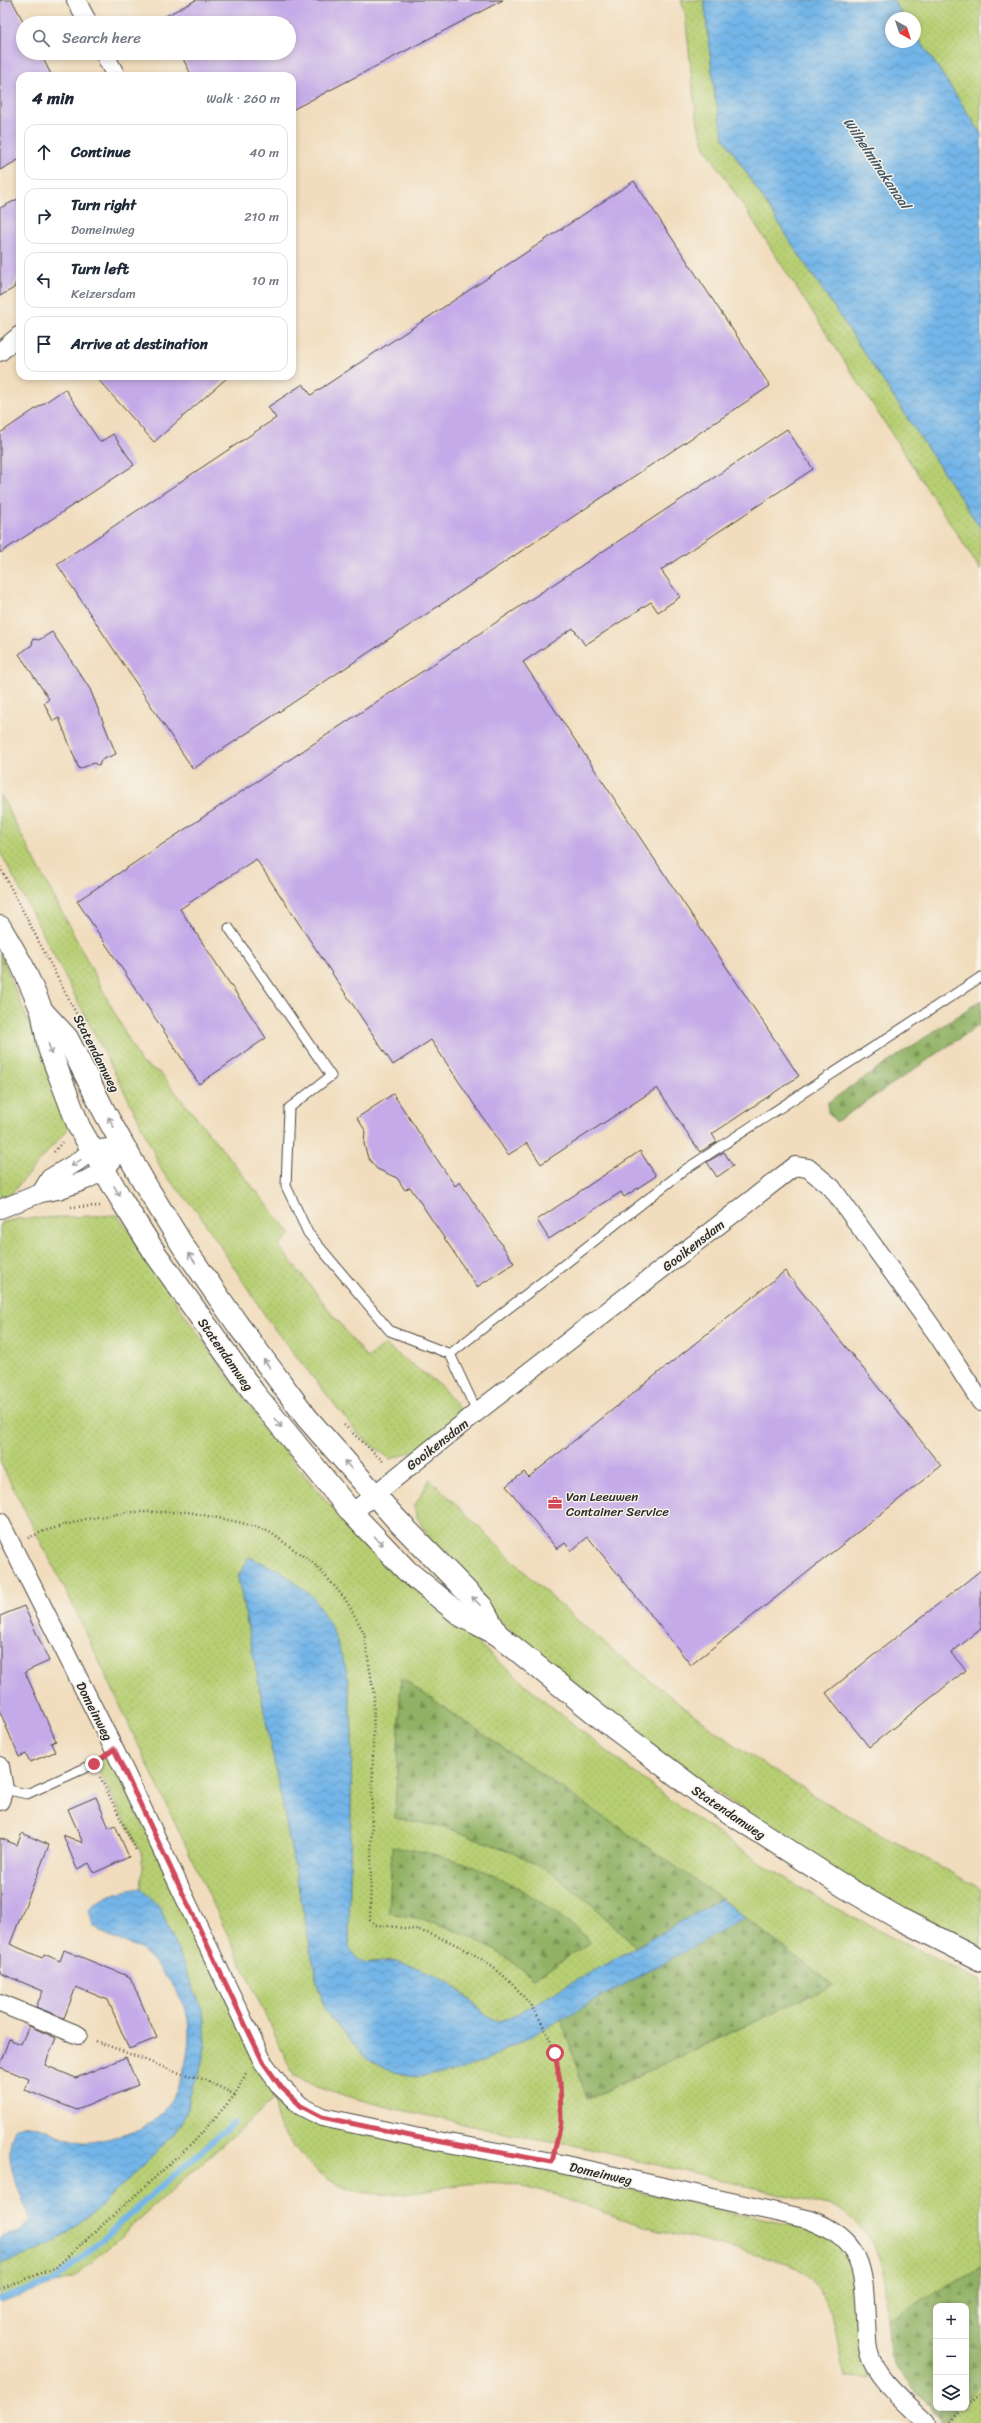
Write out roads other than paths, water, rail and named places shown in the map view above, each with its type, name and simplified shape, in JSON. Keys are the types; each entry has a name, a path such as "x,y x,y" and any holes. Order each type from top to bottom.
{"main road":[{"name":"Statendamweg","path":"0,928 22,966 42,1011 49,1048 79,1127 155,1253 254,1393 352,1513 407,1570 462,1616 497,1634 601,1718 704,1796 845,1887 900,1919 981,1960"},
{"name":"Statendamweg","path":"42,1011 67,1038 124,1146 184,1246 238,1325 308,1418 374,1495 482,1607 497,1634"}],"street":[{"path":"76,0 84,16"},
{"path":"108,60 114,72"},
{"path":"0,352 16,338"},
{"path":"42,1193 50,1178 77,1162 93,1150 124,1146"},
{"path":"0,1209 42,1193 58,1190 86,1180 105,1170 124,1146"},
{"name":"Gooikensdam","path":"352,1513 477,1412 795,1166 808,1168 832,1188 939,1337 981,1402"},
{"name":"Domeinweg","path":"0,1522 114,1749 263,2062 281,2087 301,2106 322,2117 415,2137 552,2162 807,2219 825,2226 842,2239 861,2265 865,2280 869,2354 875,2367 927,2423"},
{"path":"0,1766 2,1795"},
{"path":"0,2003 78,2035"}],"lane":[{"path":"229,928 332,1076 289,1108 286,1186 308,1233 390,1331 450,1354 477,1412"},
{"path":"450,1354 686,1169 981,977"},
{"path":"2,1795 27,1794 94,1764"}],"water":[{"name":"Wilhelminakanaal","path":"704,0 893,0 901,12 885,12 885,48 921,48 921,42 981,133 981,529 796,250 724,138 715,96"},
{"path":"249,1557 281,1571 314,1598 332,1628 347,1672 352,1729 349,1945 353,1954 358,1959 369,1963 400,1963 429,1972 460,1991 491,2019 499,2021 510,2018 721,1899 745,1918 485,2061 450,2073 418,2077 395,2072 367,2059 326,2013 317,1982 238,1577"},
{"path":"141,1888 161,1910 203,2012 206,2043 199,2075 192,2088 185,2116 175,2132 152,2157 94,2212 65,2235 35,2252 0,2264 0,2238 20,2231 31,2220 13,2174 11,2162 10,2150 16,2127 25,2126 43,2129 82,2142 91,2142 117,2137 142,2128 156,2119 173,2097 180,2082 185,2067 189,2035 185,2007 179,1994 160,1969 144,1953 134,1946 108,1936 93,1925 89,1910 99,1901 112,1894"}],"waterway":[{"path":"0,2299 55,2281 233,2123"}],"place":[{"name":"Van Leeuwen Container Service","path":"555,1503"}]}
